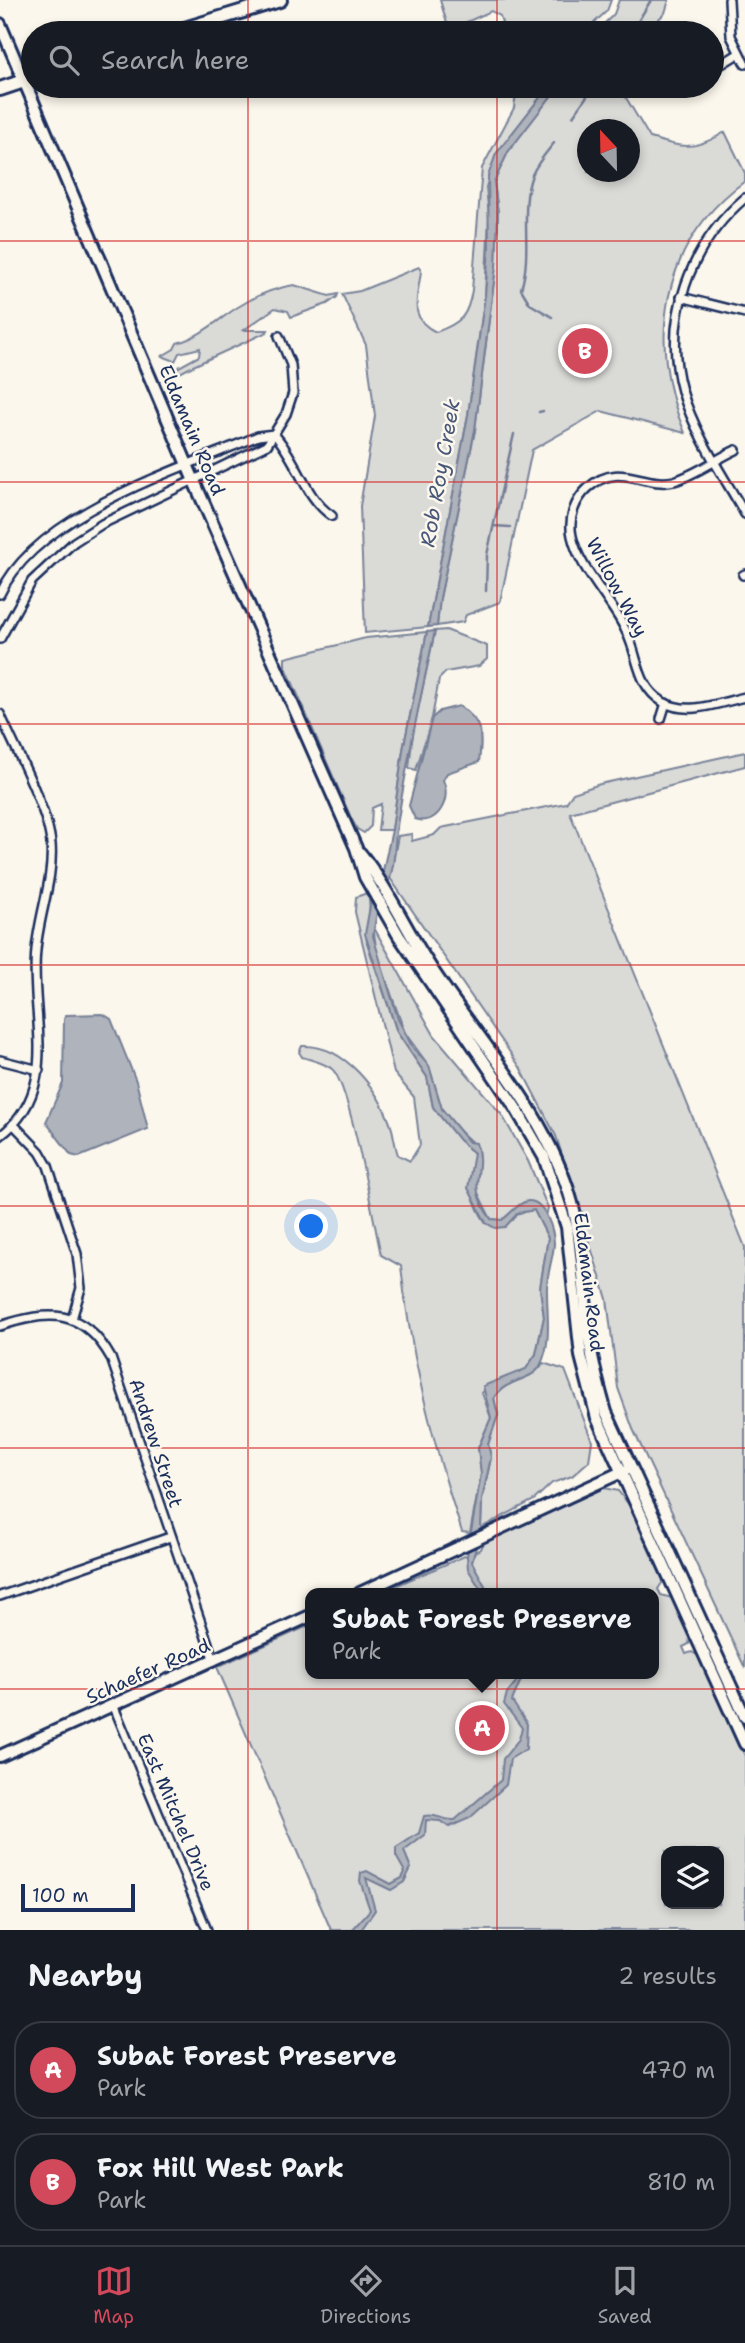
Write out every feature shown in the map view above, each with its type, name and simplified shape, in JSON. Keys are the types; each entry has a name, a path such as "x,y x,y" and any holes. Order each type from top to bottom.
{"main road":[{"path":"211,21 280,0"},
{"name":"Eldamain Road","path":"0,24 21,66"},
{"path":"0,89 21,82"},
{"name":"Eldamain Road","path":"35,98 194,481 356,848 365,877 399,936 526,1124 554,1179 567,1227 584,1377 597,1418 683,1581 745,1717"},
{"path":"371,1588 626,1469"},
{"name":"Eldamain Road","path":"626,1469 699,1645 745,1744"},
{"name":"Schaefer Road","path":"0,1756 114,1707 305,1618"},
{"path":"699,1645 710,1640"}],"street":[{"path":"729,0 729,26 738,54 745,64"},
{"path":"724,63 738,54"},
{"path":"745,198 718,224 698,255 681,297 676,336 679,377 692,417 745,514"},
{"path":"681,297 745,313"},
{"path":"0,639 22,593 62,550 102,524 267,445 286,414 293,393 291,365 279,336"},
{"path":"0,594 15,569 29,555 79,515 258,436 274,434"},
{"path":"274,434 289,450 315,505 332,516"},
{"name":"Willow Way","path":"666,704 652,694 642,680 622,622 576,548 572,534 573,510 588,488 607,477 628,475 672,481 736,450"},
{"path":"661,719 666,704 681,709 696,709 745,697"},
{"path":"0,714 46,822 52,845 35,957 39,1070 30,1099 13,1124 0,1136"},
{"path":"0,1060 39,1070"},
{"path":"0,1326 37,1315 72,1319 81,1287 77,1254 48,1167 40,1152 13,1124"},
{"name":"Andrew Street","path":"72,1319 93,1332 111,1358 214,1661"},
{"path":"0,1596 170,1537"},
{"name":"East Mitchel Drive","path":"114,1707 207,1930"}],"shaded area":[{"path":"440,0 611,0 607,11 596,21 501,21 500,16 491,11 469,21 446,21"},
{"path":"619,0 669,0 665,13 657,21 607,21 614,14"},
{"path":"515,98 540,98 496,154 486,187 489,217 485,295 468,415 428,627 365,633 360,506 375,416 366,345 342,294 360,291 419,267 421,271 416,306 421,320 436,332 462,317 472,290 482,168 514,108"},
{"path":"540,98 550,98 508,152 494,182 498,213 496,266 475,430 440,598 437,626 428,627 468,415 489,249 488,176 496,154"},
{"path":"550,98 626,98 639,119 577,119 577,182 640,182 640,121 650,138 680,146 697,145 725,132 745,173 745,181 717,206 695,233 679,264 669,296 665,330 666,364 673,399 685,433 601,411 532,450 500,602 466,615 463,622 437,626 440,598 475,430 496,266 498,213 494,182 508,152"},
{"path":"294,285 329,296 338,294 327,304 291,317 288,311 275,308 244,330 268,330 267,332 178,374 177,368 199,356 200,348 179,353 175,361 162,356 174,349 177,343 201,332 251,299"},
{"path":"446,630 487,646 487,659 479,666 446,672 439,679 432,718 416,770 409,768 413,732 435,631"},
{"path":"435,631 409,757 393,866 387,886 382,875 392,830 403,750 427,632"},
{"path":"427,632 403,750 392,830 378,830 381,804 372,808 371,826 364,833 357,829 351,818 285,665 285,658 366,638"},
{"path":"459,706 473,718 480,730 479,762 447,773 443,780 446,795 441,809 430,819 415,819 409,806 432,718 440,711"},
{"path":"745,752 745,766 570,813 745,1247 745,1668 633,1429 618,1388 607,1299 556,1136 520,1067 390,878 398,836 412,834 412,841 434,835 441,828 566,803 573,793 600,784"},
{"path":"367,893 370,905 367,943 397,1032 427,1077 433,1107 459,1140 474,1153 473,1189 480,1213 486,1223 513,1220 518,1213 534,1210 548,1238 540,1288 544,1317 536,1354 526,1369 489,1385 482,1393 491,1418 478,1448 481,1474 470,1533 462,1532 442,1467 410,1333 401,1266 381,1255 354,1126 339,1080 332,1069 302,1057 299,1052 302,1046 318,1047 333,1053 359,1072 386,1114 398,1155 410,1161 420,1145 414,1097 394,1073 355,912 356,897"},
{"path":"371,901 377,912 373,936 398,1019 413,1048 429,1066 442,1109 469,1142 476,1143 479,1153 477,1187 483,1207 491,1219 502,1220 521,1204 534,1202 544,1211 554,1238 547,1286 548,1330 544,1357 537,1371 505,1387 494,1398 498,1415 488,1444 491,1457 482,1500 481,1528 472,1562 486,1588 480,1588 468,1569 467,1556 481,1474 478,1448 491,1418 483,1386 526,1369 536,1354 544,1317 540,1288 548,1238 534,1210 518,1213 505,1227 495,1228 486,1223 468,1188 474,1153 459,1140 433,1107 427,1077 397,1032 365,934"},
{"path":"373,926 434,1035 502,1115 528,1161 548,1208 546,1216 536,1204 514,1210 502,1220 491,1219 474,1185 479,1162 478,1148 452,1124 442,1109 429,1066 405,1033 377,954"},
{"path":"103,1014 111,1019 136,1081 148,1129 79,1157 71,1155 46,1122 63,1083 66,1015"},
{"path":"543,1363 565,1370 592,1441 589,1461 572,1476 552,1483 534,1500 481,1528 482,1500 491,1458 488,1445 498,1415 494,1398 505,1387 532,1374"},
{"path":"604,1488 618,1491 630,1506 664,1580 659,1588 391,1588 481,1549 484,1542"},
{"path":"659,1591 661,1595 672,1598 690,1638 689,1644 683,1647 686,1654 692,1652 700,1657 745,1756 745,1930 331,1930 217,1667 305,1627 305,1679 659,1679"},
{"path":"515,1679 521,1679 512,1701 527,1724 526,1749 510,1759 506,1785 470,1818 449,1827 440,1821 426,1820 425,1835 404,1851 411,1868 404,1882 391,1890 366,1878 375,1910 361,1930 352,1930 370,1910 360,1881 361,1873 367,1871 391,1884 402,1878 405,1872 396,1856 396,1848 419,1833 424,1816 455,1820 501,1780 503,1759 519,1739 522,1728 504,1704 507,1693 516,1682"}],"waterway":[{"path":"638,21 651,0"},
{"path":"573,116 586,98"},
{"path":"552,317 530,304 521,289 526,260 528,188 536,166 554,143"},
{"path":"539,412 543,411"},
{"path":"486,591 487,555 514,434"},
{"path":"494,526 510,527"}],"place":[{"name":"Fox Hill West Park","path":"585,351"},
{"name":"Subat Forest Preserve","path":"482,1728"}],"water label":[{"name":"Rob Roy Creek","path":"440,473"}]}
